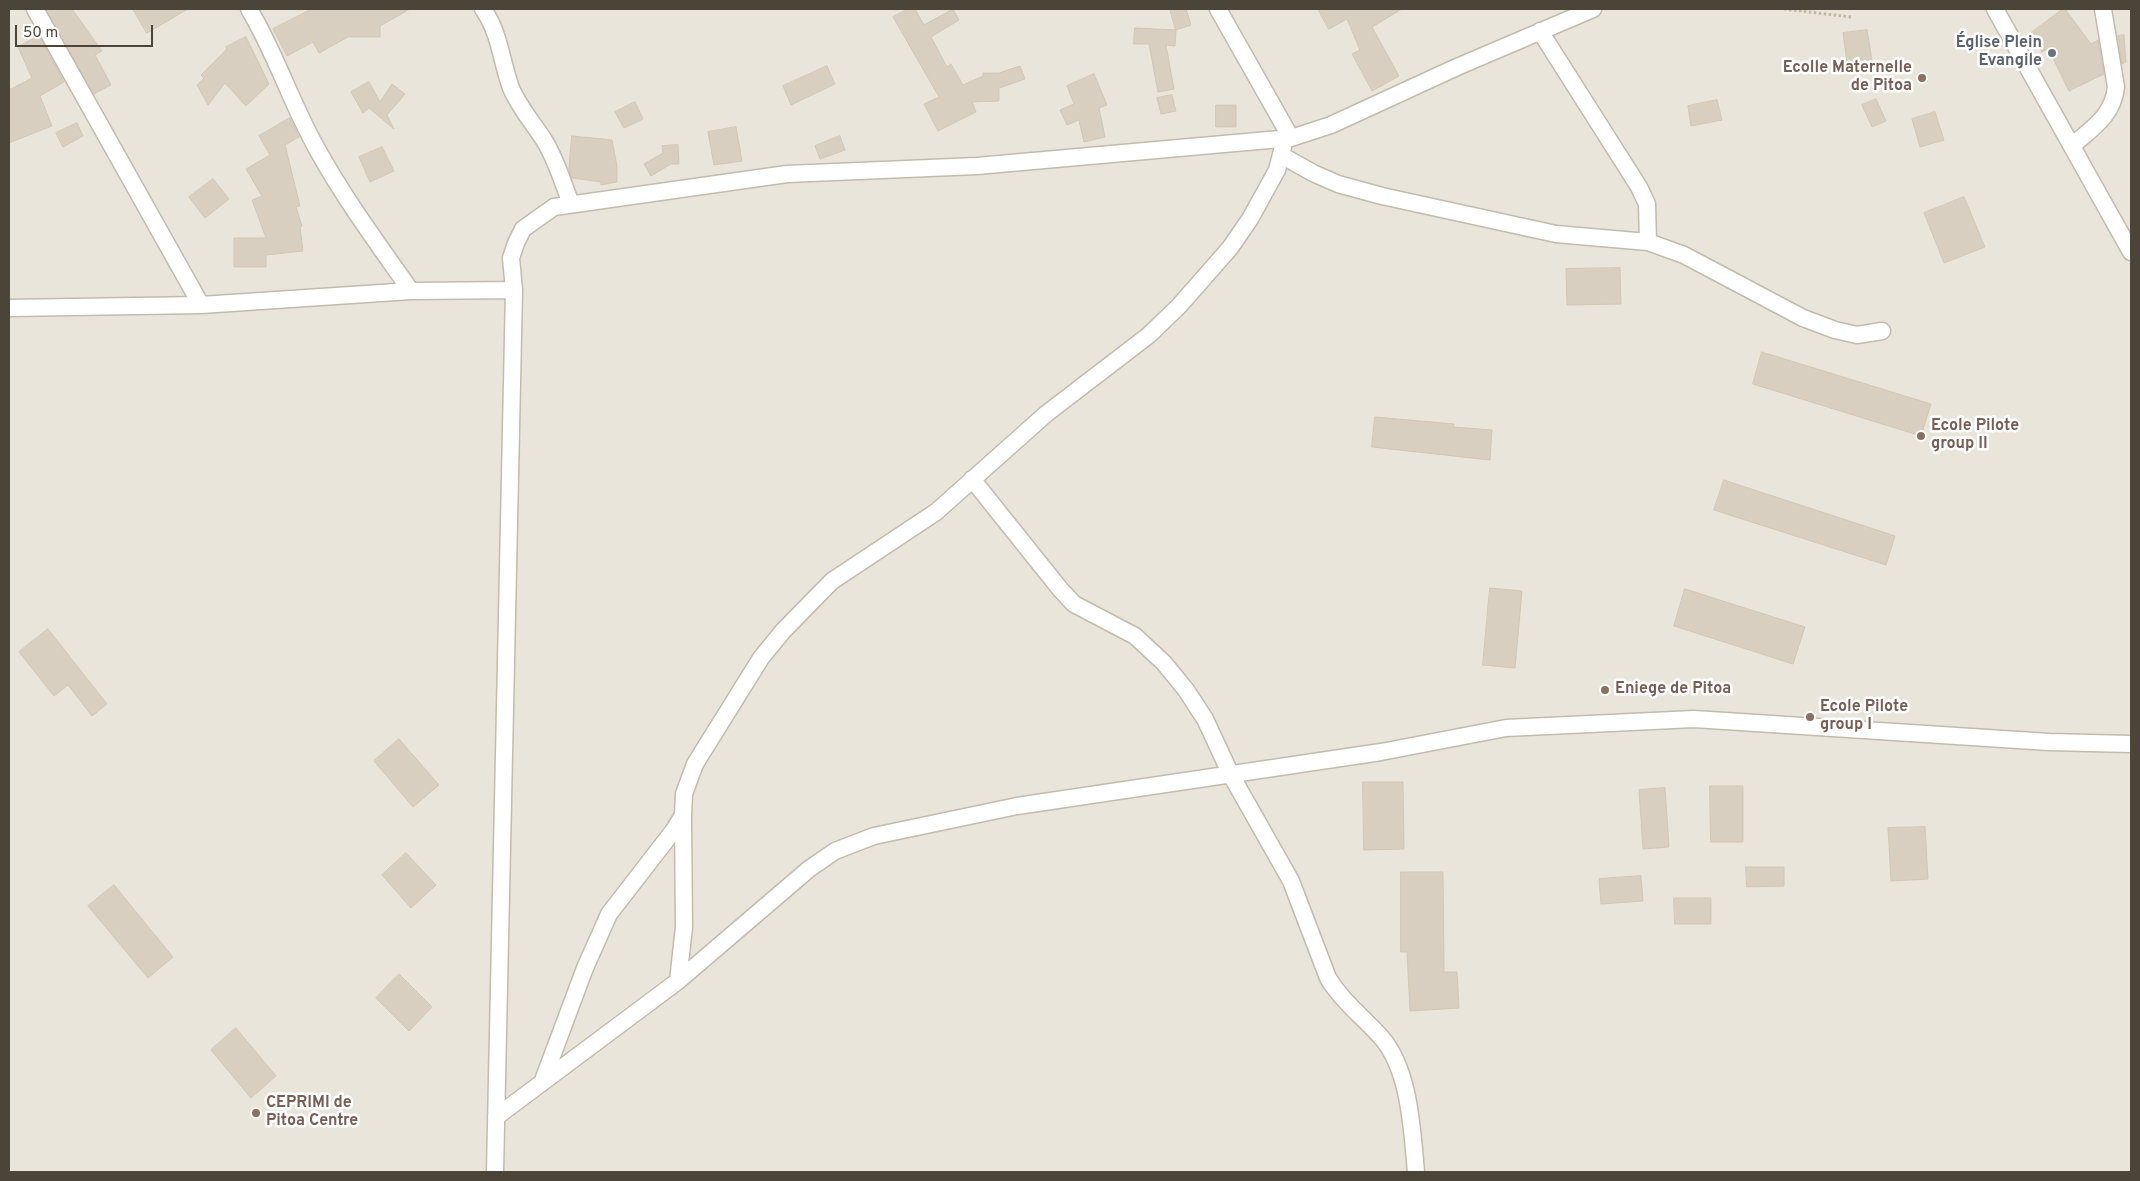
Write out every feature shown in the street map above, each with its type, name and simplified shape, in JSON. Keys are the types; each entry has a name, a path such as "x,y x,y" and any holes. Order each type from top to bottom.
{"street":[{"path":"35,9 201,305"},
{"path":"249,9 265,36 316,147 345,196 411,291"},
{"path":"484,9 499,41 512,88 518,102 546,142 572,204"},
{"path":"1218,9 1288,138"},
{"path":"495,1172 514,290 511,258 523,229 554,207 787,174 977,166 1288,138 1331,125 1457,67 1593,9"},
{"path":"1994,9 2072,146 2126,232 2131,252"},
{"path":"2072,146 2107,115 2114,99 2116,87 2103,9"},
{"path":"1540,31 1639,187 1647,204 1648,242"},
{"path":"678,981 684,927 684,794 695,764 761,658 783,631 832,581 936,512 1046,414 1150,335 1179,306 1230,248 1250,219 1277,170 1288,138"},
{"path":"1281,155 1313,173 1338,184 1382,196 1556,234 1648,242 1684,255 1803,318 1835,330 1857,335 1882,332"},
{"path":"9,308 201,305 411,291 514,290"},
{"path":"972,479 1074,604 1135,636 1164,662 1205,719 1231,775 1291,881 1328,978 1337,992 1382,1038 1394,1058 1410,1111 1416,1172"},
{"path":"496,1118 678,981 809,869 835,851 874,836 1017,806 1381,752 1506,728 1694,719 2049,742 2131,744"},
{"path":"542,1083 585,968 609,914 658,854 683,815"}],"path":[{"path":"1784,9 1851,17"}],"shaded area":[{"path":"9,9 2131,9 2131,1172 9,1172"}],"building":[{"path":"46,9 72,9 102,51 95,55 111,85 94,94"},
{"path":"133,9 188,9 147,33"},
{"path":"312,9 410,9 380,26 380,37 348,37 319,53 313,42 287,56 273,29"},
{"path":"908,9 915,9 924,25 953,9 959,20 931,37 947,67 951,64 963,85 983,76 983,73 999,73 1020,66 1025,79 999,88 999,101 972,102 976,112 938,131 924,104 939,97 893,17"},
{"path":"1170,9 1186,9 1191,25 1176,30"},
{"path":"1318,9 1402,9 1372,27 1399,76 1372,91 1352,54 1360,50 1347,19 1329,29"},
{"path":"2065,9 2091,44 2098,40 2104,74 2069,91 2048,48 2042,52 2031,33"},
{"path":"1135,28 1176,30 1175,46 1166,45 1174,89 1158,92 1149,44 1134,44"},
{"path":"1867,30 1873,66 1848,69 1843,33"},
{"path":"2124,35 2126,62 2122,64 2118,36"},
{"path":"39,36 64,82 40,96 52,126 9,143 9,90 32,78 18,47"},
{"path":"246,37 269,84 246,106 225,83 208,105 197,85 204,78 201,75 227,49 226,47"},
{"path":"827,66 835,84 791,105 783,86"},
{"path":"1094,74 1107,105 1099,108 1105,137 1084,142 1079,120 1067,125 1060,110 1074,104 1067,86"},
{"path":"369,82 380,102 392,84 405,94 387,115 394,129 369,108 363,113 351,92"},
{"path":"1172,95 1176,111 1161,114 1157,98"},
{"path":"1876,99 1886,121 1872,127 1862,105"},
{"path":"1717,100 1722,120 1691,126 1688,106"},
{"path":"635,102 643,119 624,128 615,112"},
{"path":"1216,105 1236,105 1236,127 1216,127"},
{"path":"1935,112 1944,140 1920,147 1912,119"},
{"path":"290,118 299,137 285,145 300,206 296,207 302,226 300,227 303,251 266,255 266,267 234,267 234,238 266,238 252,200 262,196 246,169 270,155 259,136"},
{"path":"77,123 83,136 63,147 56,133"},
{"path":"736,127 742,161 714,165 708,132"},
{"path":"572,136 612,140 617,166 617,182 601,185 601,182 572,178 569,170"},
{"path":"840,136 845,150 820,159 815,146"},
{"path":"678,145 679,164 671,164 651,176 644,164 663,153 662,146"},
{"path":"382,147 394,171 370,182 359,157"},
{"path":"213,179 229,199 205,218 189,197"},
{"path":"1964,197 1985,247 1944,263 1924,213"},
{"path":"1620,268 1621,304 1567,305 1566,269"},
{"path":"1762,352 1931,404 1921,436 1753,384"},
{"path":"1375,417 1454,424 1453,427 1492,430 1490,460 1372,447"},
{"path":"1724,480 1895,536 1886,565 1714,510"},
{"path":"1490,588 1522,591 1515,668 1483,665"},
{"path":"1685,589 1805,627 1793,664 1674,626"},
{"path":"48,629 107,704 92,716 68,685 54,696 19,652"},
{"path":"399,739 439,785 413,807 374,761"},
{"path":"1363,782 1403,782 1404,849 1364,850"},
{"path":"1710,786 1743,786 1743,842 1711,842"},
{"path":"1665,788 1669,847 1643,849 1639,790"},
{"path":"1925,827 1928,879 1891,881 1888,828"},
{"path":"406,853 436,885 411,908 382,875"},
{"path":"1746,867 1784,867 1784,886 1747,887"},
{"path":"1401,872 1443,872 1444,972 1457,972 1459,1008 1410,1011 1407,952 1401,952"},
{"path":"1641,876 1643,901 1601,904 1599,879"},
{"path":"114,885 173,957 148,978 88,906"},
{"path":"1674,898 1711,898 1711,924 1675,924"},
{"path":"399,974 432,1007 409,1031 376,998"},
{"path":"236,1028 276,1076 251,1098 211,1050"}],"place":[{"name":"Église Plein Evangile","path":"2052,53"},
{"name":"Ecolle Maternelle de Pitoa","path":"1922,78"},
{"name":"Ecole Pilote group II","path":"1921,436"},
{"name":"Eniege de Pitoa","path":"1605,690"},
{"name":"Ecole Pilote group I","path":"1810,717"},
{"name":"CEPRIMI de Pitoa Centre","path":"256,1113"}]}
